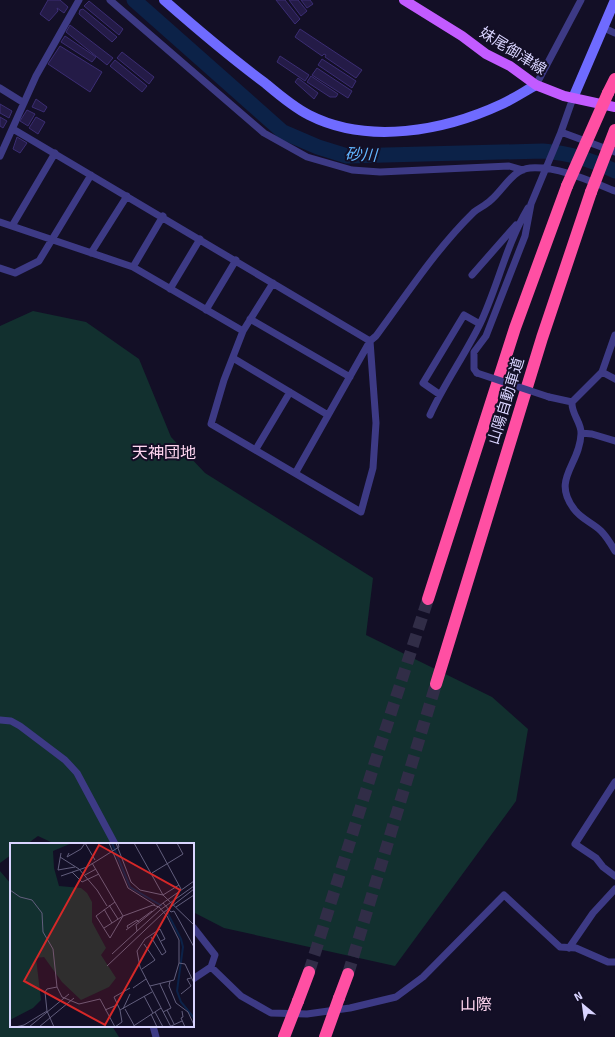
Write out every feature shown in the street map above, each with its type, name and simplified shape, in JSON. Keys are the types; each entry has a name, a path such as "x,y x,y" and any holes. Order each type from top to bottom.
{"highway":[{"name":"山陽自動車道","path":"428,599 515,328 567,186 615,79"},
{"name":"山陽自動車道","path":"436,684 542,338 590,192 615,130"},
{"path":"284,1037 309,972"},
{"path":"325,1037 348,974"}],"main road":[{"name":"妹尾御津線","path":"404,0 462,36 486,54 510,66 536,85 573,98 615,107"}],"street":[{"path":"0,156 46,55 79,0"},
{"path":"110,0 264,134 307,157 352,170 380,172 510,166 523,170"},
{"path":"164,0 220,48 308,115 348,130 386,133 424,129 471,116 502,104 536,85 581,0"},
{"path":"430,415 439,394 480,324 507,250 520,221 531,204 560,135 573,98 615,0"},
{"path":"604,28 615,33"},
{"path":"0,88 24,103"},
{"path":"13,129 163,216 370,341"},
{"path":"560,135 615,152"},
{"path":"12,226 55,153"},
{"path":"296,472 370,341 376,336 441,248 475,211 492,200 511,179 523,170 530,168 546,169 589,181 615,191"},
{"path":"0,268 15,272 38,261 91,175"},
{"path":"91,254 127,196"},
{"path":"531,204 525,236 486,336 474,352 474,369 477,373 549,397 572,402"},
{"path":"133,267 163,216"},
{"path":"472,275 520,221"},
{"path":"0,222 133,267 242,331"},
{"path":"170,289 200,238"},
{"path":"206,310 236,260"},
{"path":"273,283 242,331 224,380 211,424 296,472 362,512 373,468 376,430 370,341"},
{"path":"439,394 423,383 464,315 480,324"},
{"path":"250,319 350,377"},
{"path":"615,335 602,372 572,402 571,410 581,433 577,452 566,476 564,489 568,500 576,511 601,531 615,551"},
{"path":"233,358 328,415"},
{"path":"602,372 615,379"},
{"path":"256,449 290,392"},
{"path":"581,433 592,434 615,441"},
{"path":"0,720 11,721 20,726 65,760 77,773 114,843"},
{"path":"615,782 576,844 596,858 603,867 615,876"},
{"path":"569,948 593,913 615,889"},
{"path":"211,967 241,996 271,1013 307,1014 350,1008 396,997 423,977 504,896 550,940 560,947 576,948 608,962 615,962"},
{"path":"194,927 215,955 211,967 194,978"},
{"path":"153,1027 156,1037"}],"green space":[{"path":"33,311 86,322 139,359 171,437 205,473 373,578 366,635 492,697 528,729 516,801 395,966 224,928 194,913 194,843 53,843 38,836 28,843 10,843 10,856 0,863 0,326"},
{"path":"0,871 10,883 10,1027 113,1027 119,1037 0,1037"}],"building":[{"path":"48,0 60,0 68,7 64,13 57,8 58,11 49,21 40,14"},
{"path":"276,0 285,0 300,19 295,24"},
{"path":"289,0 298,0 307,11 301,16"},
{"path":"301,0 310,0 313,4 307,8"},
{"path":"89,1 123,29 119,35 84,6"},
{"path":"83,9 117,37 112,42 79,14 80,10"},
{"path":"70,25 113,58 107,65 66,32"},
{"path":"300,29 362,70 356,78 325,57 326,55 324,54 322,56 295,37"},
{"path":"65,36 96,57 92,62 61,42"},
{"path":"60,46 102,72 90,92 48,64"},
{"path":"122,52 154,77 149,84 117,58"},
{"path":"280,56 309,75 305,81 277,62"},
{"path":"322,59 356,81 352,88 318,65"},
{"path":"115,60 147,86 142,92 110,66"},
{"path":"317,68 352,91 348,98 312,75"},
{"path":"311,76 338,94 336,97 330,97 307,82"},
{"path":"298,78 318,93 314,99 295,82"},
{"path":"36,99 47,107 44,112 32,107"},
{"path":"0,104 12,111 9,118 0,113"},
{"path":"27,110 35,114 28,126 20,121"},
{"path":"0,117 7,121 3,128 0,126"},
{"path":"36,117 45,122 38,134 29,128"},
{"path":"17,137 27,143 20,153 13,149"}],"waterway":[{"name":"砂川","path":"134,0 283,132 318,147 347,156 543,151 562,153 615,171"}],"tunnel":[{"path":"309,972 428,599"},
{"path":"348,974 436,684"}],"district":[{"name":"天神団地","path":"164,452"},
{"name":"山際","path":"476,1004"}]}
